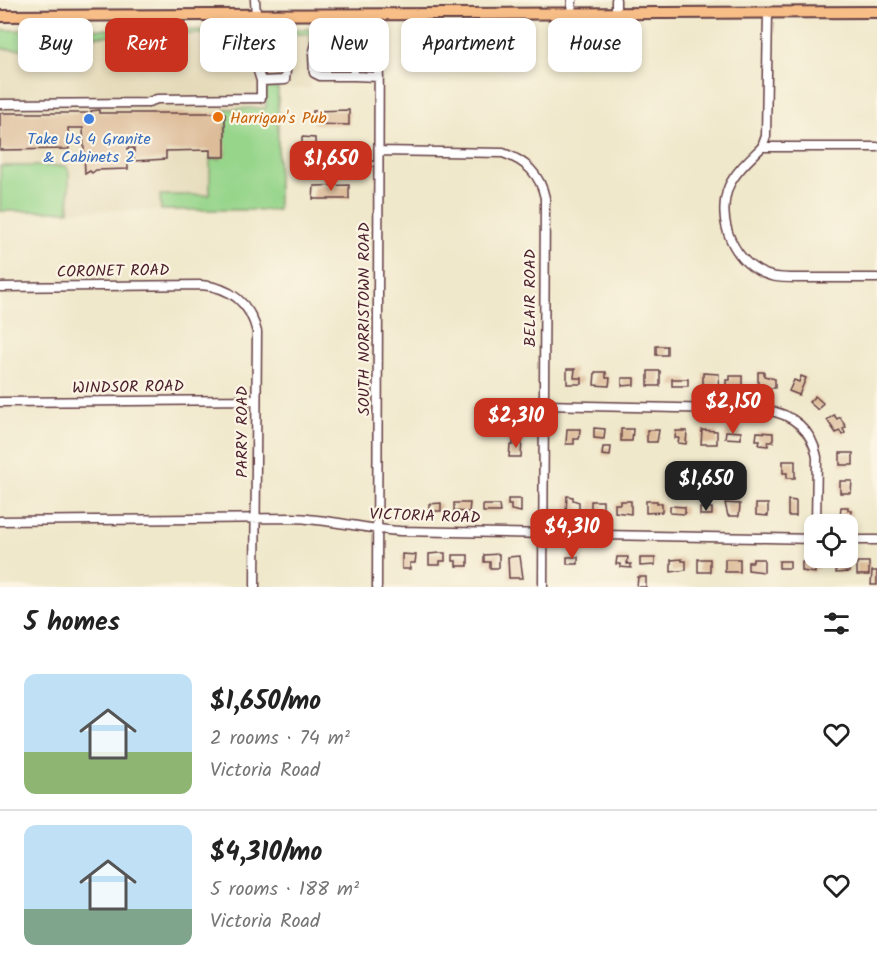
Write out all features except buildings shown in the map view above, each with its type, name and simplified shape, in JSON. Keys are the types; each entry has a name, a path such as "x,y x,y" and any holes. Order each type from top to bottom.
{"main road":[{"path":"0,16 877,12"}],"street":[{"path":"255,0 258,18"},
{"path":"571,13 572,0"},
{"path":"616,0 616,13"},
{"path":"768,12 766,136 762,147 738,172 729,186 725,204 726,222 734,247 748,264 762,273 783,278 877,278"},
{"name":"SOUTH NORRISTOWN ROAD","path":"377,587 379,15"},
{"path":"0,104 146,103 157,99 261,98 258,72"},
{"path":"261,81 285,80 286,72"},
{"path":"314,72 320,76 379,76"},
{"path":"354,72 354,76"},
{"path":"762,147 877,147"},
{"name":"BELAIR ROAD","path":"379,151 502,153 520,161 535,173 540,182 545,198 543,587"},
{"name":"CORONET ROAD","path":"0,287 201,285 225,290"},
{"name":"PARRY ROAD","path":"225,290 244,305 254,321 257,332 255,587"},
{"name":"WINDSOR ROAD","path":"0,402 256,400"},
{"path":"544,405 766,410 788,416 808,432 816,449 816,514"},
{"name":"VICTORIA ROAD","path":"0,521 308,518 377,530 804,539"},
{"path":"858,540 877,540"}],"shaded area":[{"path":"188,28 200,28 200,72 297,72 297,28 309,28 311,88 278,89 278,210 0,211 0,29 18,29 18,72 93,72 93,29 105,29 105,72 188,72"}],"green space":[{"path":"93,29 105,29 105,36 93,36"},
{"path":"297,29 309,29 309,34 297,34"},
{"path":"0,30 18,30 18,49 0,49"},
{"path":"188,30 200,30 200,34 188,34"},
{"path":"266,88 278,88 278,210 161,210 160,195 210,195 210,159 220,159 225,156 225,109 266,108"},
{"path":"0,166 66,166 69,172 69,211 0,211"}],"place":[{"name":"Harrigan's Pub","path":"218,117"},
{"name":"Take Us 4 Granite & Cabinets 2","path":"89,119"}]}
